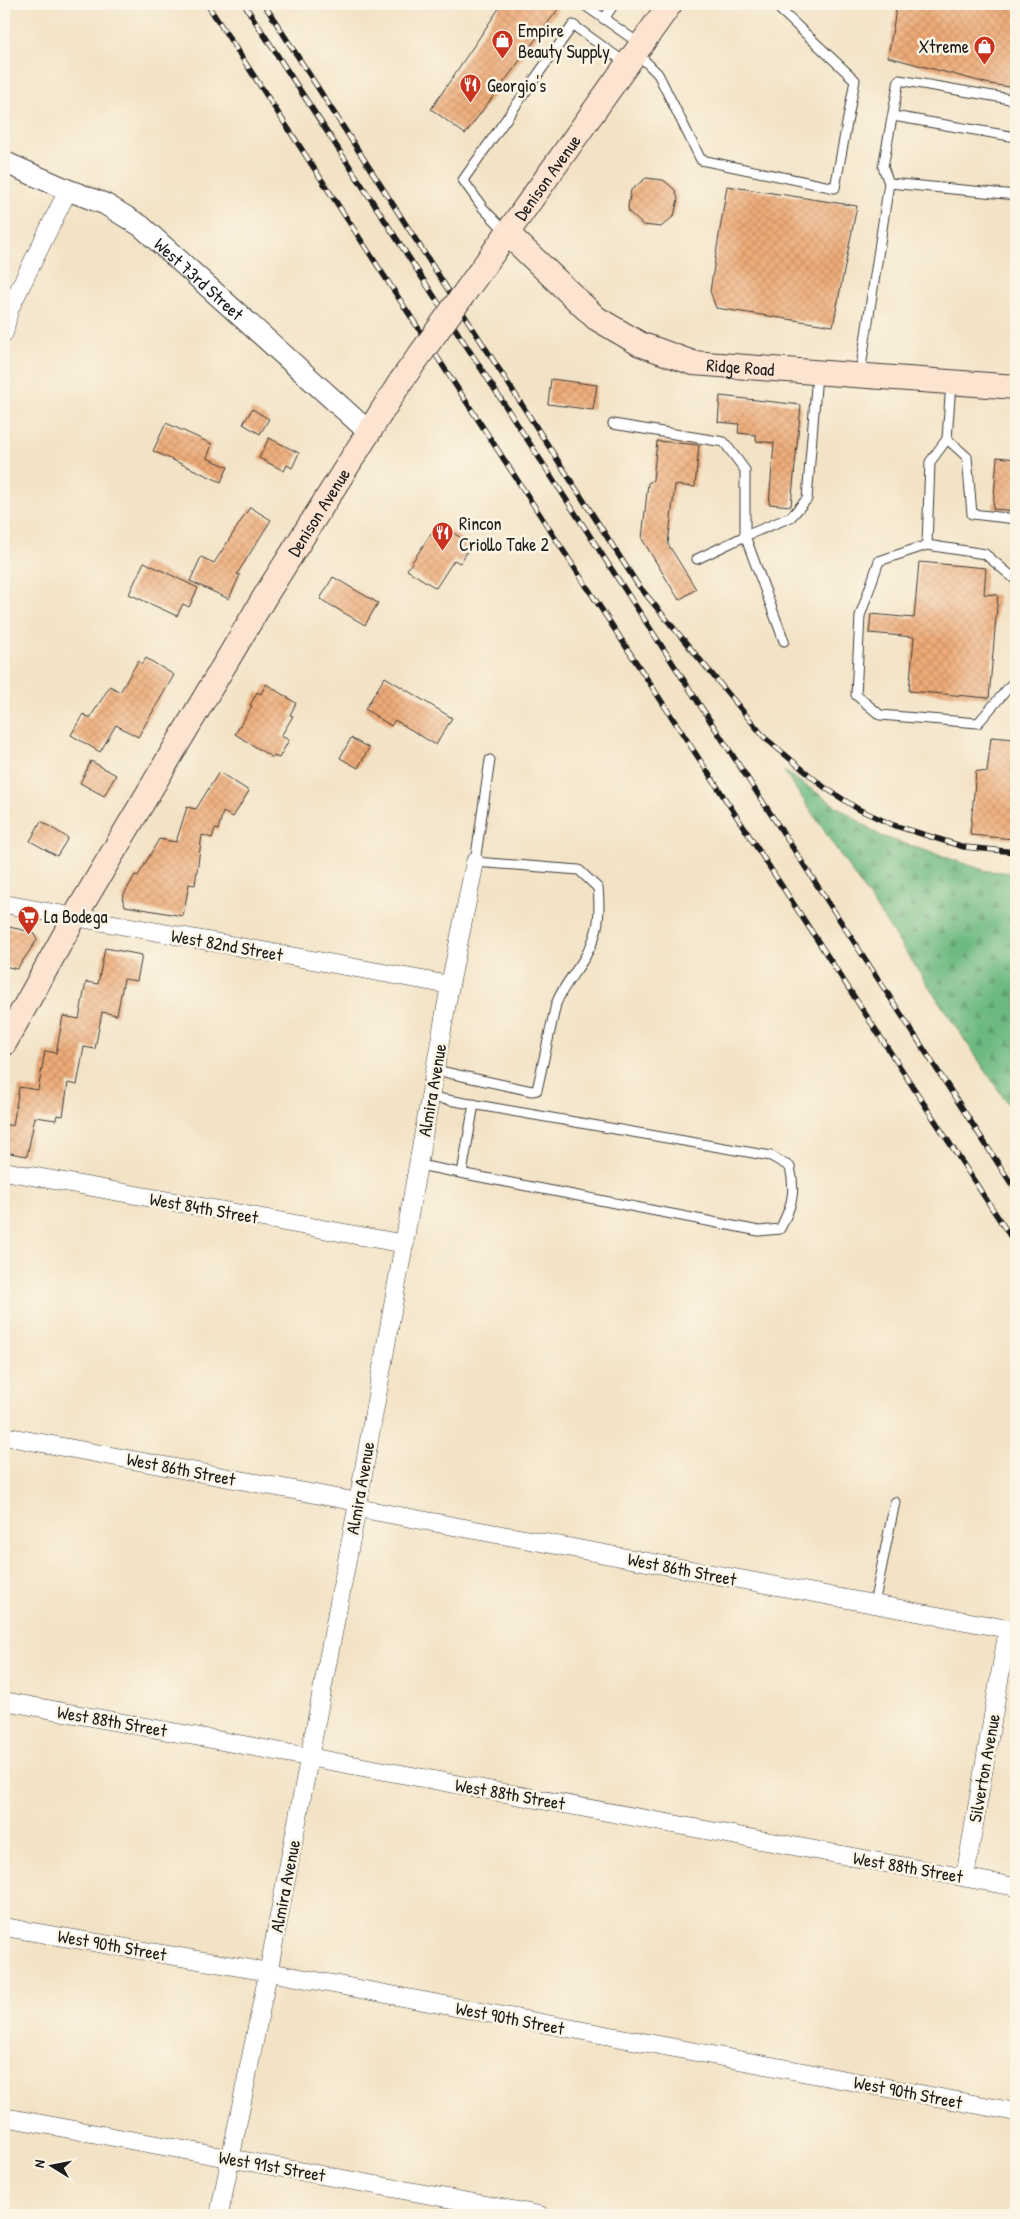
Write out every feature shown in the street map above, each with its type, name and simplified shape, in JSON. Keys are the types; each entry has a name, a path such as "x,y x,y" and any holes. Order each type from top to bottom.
{"main road":[{"name":"Denison Avenue","path":"4,1044 74,918 267,593 370,433 401,381 670,4"},
{"name":"Ridge Road","path":"507,232 596,318 640,344 693,363 817,374 1016,387"}],"street":[{"name":"West 73rd Street","path":"4,162 105,204 141,226 370,433"},
{"path":"4,333 9,310 68,190"},
{"name":"Almira Avenue","path":"219,2215 269,1972 405,1244 450,986 475,862"},
{"name":"West 82nd Street","path":"4,904 450,986"},
{"name":"West 84th Street","path":"4,1171 405,1244"},
{"name":"West 86th Street","path":"4,1436 1008,1629"},
{"name":"Silverton Avenue","path":"966,1877 1008,1629"},
{"name":"West 88th Street","path":"4,1701 1016,1887"},
{"name":"West 90th Street","path":"4,1927 269,1972 1016,2112"},
{"name":"West 91st Street","path":"4,2117 540,2215"}],"lane":[{"path":"583,4 604,19 635,53 658,74 700,160 835,188 855,80 774,4"},
{"path":"604,19 614,4"},
{"path":"507,232 483,208 463,180 573,25 635,53"},
{"path":"860,377 889,183 883,167 899,80 1016,100"},
{"path":"893,116 1016,137"},
{"path":"889,183 1016,195"},
{"path":"697,559 791,517 807,499 817,374"},
{"path":"927,545 930,462 947,439 950,383"},
{"path":"613,424 724,442 745,470 745,536 784,642"},
{"path":"947,439 968,457 972,514 1016,519"},
{"path":"1016,580 985,554 927,545 880,561 860,616 856,695 880,715 978,723 1016,679"},
{"name":"Almira Avenue","path":"475,862 490,760"},
{"path":"435,1070 532,1091 537,1090 556,1004 561,990 581,964 599,929 598,888 580,870 475,862"},
{"path":"419,1165 759,1231 780,1229 790,1210 794,1185 790,1167 771,1156 431,1097"},
{"path":"462,1173 474,1104"},
{"path":"874,1604 895,1502"}],"green space":[{"path":"784,771 881,836 987,871 1016,873 1016,1116"}],"building":[{"path":"502,4 562,4 465,134 431,109"},
{"path":"897,4 1016,4 1016,88 990,84 888,57"},
{"path":"646,178 663,180 675,190 678,199 674,216 661,227 643,225 629,212 631,190"},
{"path":"727,186 857,206 833,326 716,308 710,291"},
{"path":"551,379 597,385 593,410 548,404"},
{"path":"720,396 801,405 791,506 769,504 774,443 756,441 756,435 738,433 739,424 718,422"},
{"path":"252,409 269,419 260,434 243,424"},
{"path":"166,423 212,444 207,458 228,467 221,482 153,451"},
{"path":"269,438 299,453 292,468 287,465 284,471 259,458"},
{"path":"657,441 699,445 695,487 675,485 668,544 696,589 679,600 642,539 648,483 653,480"},
{"path":"997,457 1016,459 1016,511 993,509"},
{"path":"250,507 271,520 237,574 240,575 229,599 190,581 201,557 214,563"},
{"name":"Rincon Criollo Take 2","path":"438,523 472,545 460,563 454,560 436,588 407,570"},
{"path":"144,562 198,588 189,607 183,604 177,616 129,594"},
{"path":"919,562 986,568 984,594 998,595 989,698 909,691 914,637 869,633 871,614 914,618"},
{"path":"333,577 378,603 365,625 320,599"},
{"path":"146,658 174,675 138,737 116,725 100,752 71,735 83,714 90,718 110,686 120,692 138,661 142,664"},
{"path":"385,677 452,718 436,745 395,720 391,726 365,709"},
{"path":"266,684 296,703 290,715 293,716 281,736 289,740 279,758 274,756 273,758 235,734 252,706 250,705 257,692 261,694"},
{"path":"991,737 1016,739 1014,839 970,835 976,771 987,772"},
{"path":"351,738 369,748 358,768 340,758"},
{"path":"91,761 116,775 104,796 80,783"},
{"path":"219,772 249,791 233,817 223,812 218,830 215,829 212,838 202,835 195,885 189,884 183,916 125,906 122,898 135,875 138,876 159,839 176,842 187,807 196,809"},
{"path":"41,821 68,838 57,856 30,841"},
{"path":"4,926 33,932 37,940 17,969 4,966"},
{"path":"105,948 142,955 137,981 124,979 117,1015 102,1012 95,1049 84,1047 77,1085 68,1083 63,1116 57,1115 56,1120 35,1117 27,1156 4,1152 4,1124 13,1126 19,1087 38,1090 45,1051 56,1053 63,1016 79,1019 86,982 98,984"}],"railway":[{"path":"207,4 1016,1245"},
{"path":"244,4 1016,1191"},
{"path":"264,4 638,585 765,738 824,787 858,809 893,825 964,847 1016,852"}],"place":[{"name":"Empire Beauty Supply","path":"502,59"},
{"name":"Xtreme","path":"985,65"},
{"name":"Georgio's","path":"471,104"},
{"name":"Rincon Criollo Take 2","path":"443,552"},
{"name":"La Bodega","path":"28,935"}]}
